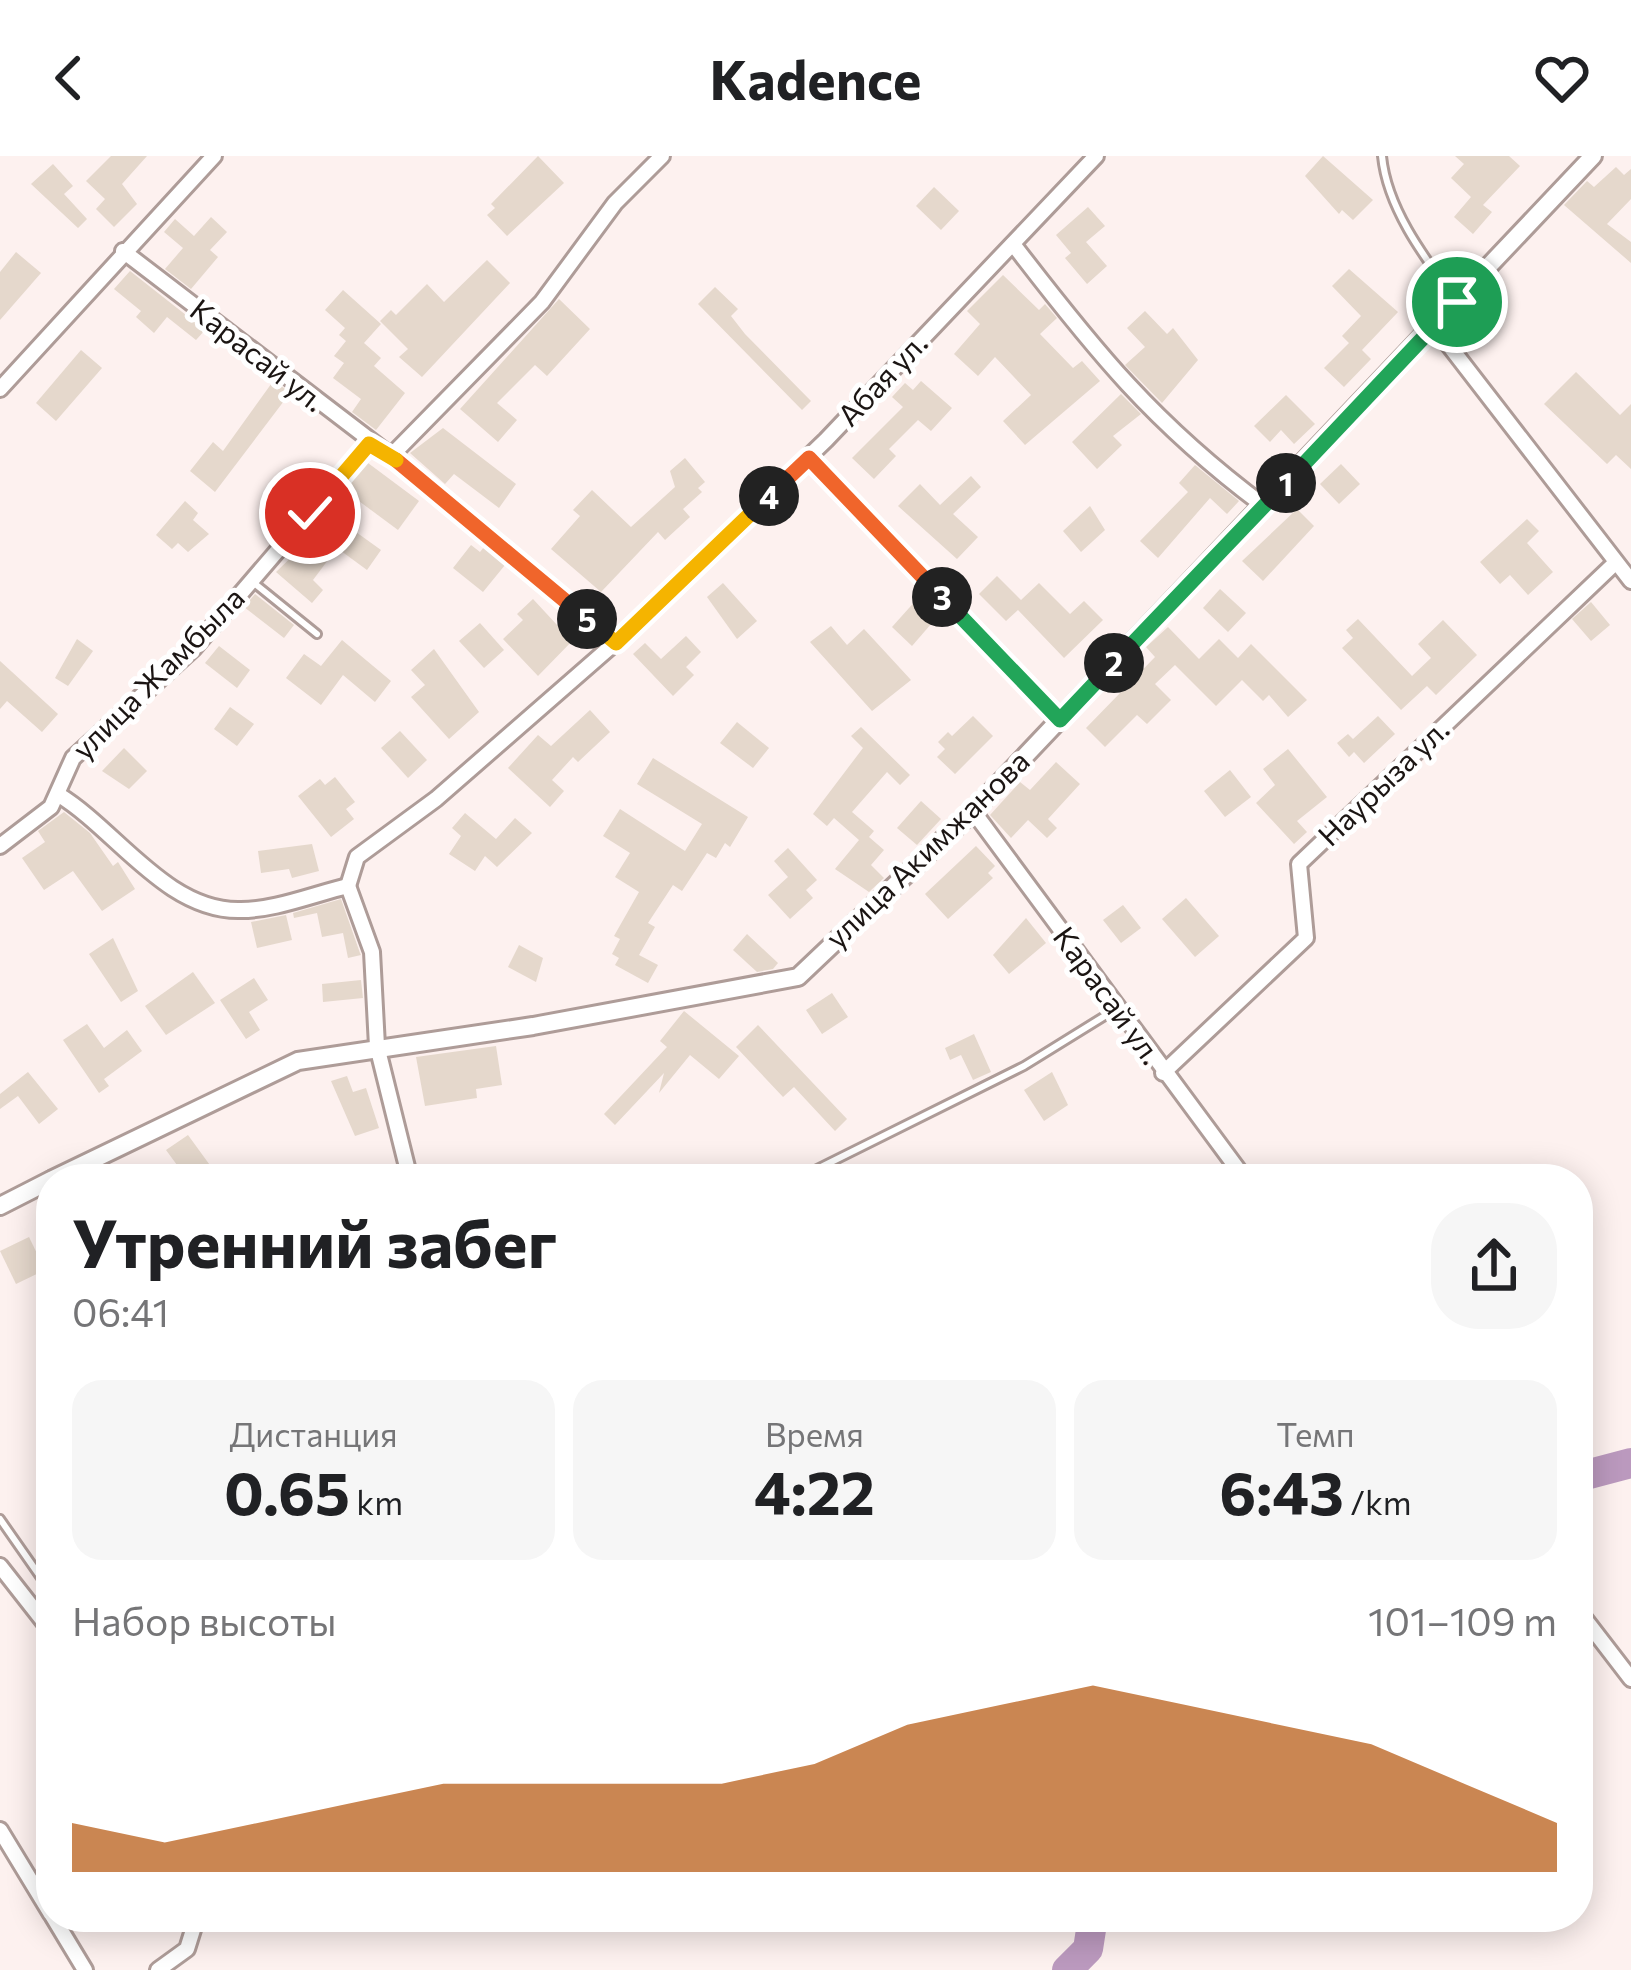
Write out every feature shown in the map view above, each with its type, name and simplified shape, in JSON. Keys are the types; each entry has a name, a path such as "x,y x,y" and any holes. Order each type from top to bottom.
{"street":[{"path":"0,389 214,156"},
{"path":"391,456 542,302 615,203 662,156"},
{"name":"Абая ул.","path":"349,886 357,857 436,799 616,643 809,458 1096,156"},
{"name":"улица Акимжанова","path":"83,1164 298,1061 533,1026 798,977 973,811 1593,156"},
{"path":"1013,244 1118,380 1190,451 1264,506"},
{"name":"Карасай ул.","path":"123,250 369,444 391,456 616,643"},
{"path":"1434,326 1613,565 1631,581"},
{"name":"улица Жамбыла","path":"0,846 51,807 73,758 194,648 369,444"},
{"name":"Наурыза ул.","path":"1163,1073 1306,938 1299,864 1613,565"},
{"path":"59,795 184,896 211,908 242,911 349,886 372,952 377,1046 406,1164"},
{"name":"Карасай ул.","path":"973,811 1233,1164"},
{"name":"улица Акимжанова","path":"0,1205 36,1187"},
{"path":"0,1566 36,1612"},
{"path":"1593,1630 1631,1679"},
{"path":"0,1830 36,1890"},
{"path":"62,1932 85,1970"},
{"path":"158,1970 188,1948 193,1932"}],"lane":[{"path":"1382,156 1399,212 1457,302"},
{"path":"809,458 1060,720"},
{"path":"251,581 317,634"},
{"path":"827,1164 1024,1066 1116,1010"},
{"path":"0,1519 36,1571"}],"building":[{"path":"111,156 147,156 122,184 137,204 114,227 96,209 105,199 86,181"},
{"path":"538,156 564,183 507,236 487,215 495,208 491,204"},
{"path":"1323,156 1373,200 1353,220 1342,210 1339,214 1305,176"},
{"path":"1455,156 1509,156 1520,166 1483,205 1492,212 1473,234 1454,217 1471,197 1451,178 1464,164"},
{"path":"53,164 73,186 64,194 87,219 78,228 31,184"},
{"path":"1616,167 1624,175 1631,169 1631,199 1607,224 1631,242 1631,263 1564,205 1587,181 1594,187"},
{"path":"934,187 959,211 941,230 916,206"},
{"path":"1088,207 1105,226 1086,242 1107,266 1087,284 1065,258 1071,253 1056,235"},
{"path":"211,217 227,232 210,250 218,257 191,289 165,269 183,248 164,232 175,219 194,236"},
{"path":"16,252 41,273 0,320 0,272"},
{"path":"487,260 510,283 422,377 399,357 408,349 380,321 391,310 396,315 427,284 444,302"},
{"path":"1349,269 1398,312 1362,350 1371,359 1344,387 1324,368 1349,343 1342,336 1361,316 1332,286"},
{"path":"130,271 205,330 196,340 167,317 154,333 136,317 141,311 114,289"},
{"path":"1003,275 1039,310 1045,304 1057,318 1040,334 1073,368 1082,361 1100,381 1025,445 1003,421 1031,395 995,357 978,376 954,354 980,324 967,311"},
{"path":"715,287 738,309 731,316 745,334 811,401 802,410 698,304"},
{"path":"343,290 381,324 364,343 381,358 374,366 405,393 376,430 352,412 361,399 333,378 344,363 334,356 346,341 339,335 345,328 325,310"},
{"path":"559,299 590,329 547,376 535,365 497,403 517,420 498,442 460,409"},
{"path":"1145,311 1167,334 1173,328 1198,360 1162,403 1125,365 1145,347 1127,328"},
{"path":"81,350 102,368 56,421 36,403"},
{"path":"1576,372 1620,415 1631,404 1631,469 1616,455 1607,464 1544,404"},
{"path":"274,380 290,393 215,492 190,471 213,442 223,451"},
{"path":"921,381 952,408 931,431 918,420 889,449 896,456 874,479 852,458 903,407 892,397 905,383 913,390"},
{"path":"1121,394 1141,414 1113,436 1122,445 1097,469 1072,442"},
{"path":"1286,395 1315,424 1294,444 1281,430 1270,442 1254,426"},
{"path":"443,428 516,484 499,508 454,474 445,484 410,453"},
{"path":"685,458 705,482 698,488 702,492 683,509 690,517 665,540 658,532 601,592 551,549 580,516 573,510 592,490 631,527 675,487 670,471"},
{"path":"368,463 419,501 398,530 344,490"},
{"path":"1341,464 1360,484 1339,504 1320,484"},
{"path":"1195,465 1239,501 1227,514 1210,498 1158,558 1140,541 1188,492 1179,483"},
{"path":"971,476 981,487 953,514 978,537 957,559 898,506 920,484 940,505"},
{"path":"185,501 198,513 193,520 209,534 188,552 178,543 172,549 156,535"},
{"path":"1090,506 1105,530 1081,552 1063,531"},
{"path":"1297,509 1314,526 1263,581 1242,561"},
{"path":"335,517 381,550 367,570 337,548 313,580 323,590 312,603 276,572 308,541 314,546"},
{"path":"1527,519 1539,531 1527,543 1553,572 1528,595 1510,575 1500,584 1480,562"},
{"path":"471,545 480,552 484,547 505,565 483,592 453,568"},
{"path":"997,576 1021,600 1039,583 1070,614 1084,601 1103,620 1064,658 1018,610 1006,621 979,594"},
{"path":"723,583 757,621 737,639 707,597"},
{"path":"1220,589 1246,613 1228,632 1203,608"},
{"path":"255,594 294,625 284,638 244,607"},
{"path":"918,598 938,616 912,646 892,627"},
{"path":"533,599 558,626 564,620 578,635 538,676 503,639 523,620 517,614"},
{"path":"1591,602 1610,625 1591,641 1572,619"},
{"path":"1358,619 1412,676 1431,658 1418,644 1443,620 1477,655 1436,695 1427,686 1401,710 1342,648 1353,638 1346,630"},
{"path":"480,623 504,650 484,668 459,641"},
{"path":"831,626 847,645 864,629 911,680 872,711 810,642"},
{"path":"1168,627 1199,659 1219,639 1238,658 1251,644 1307,700 1288,717 1269,695 1263,701 1242,680 1216,706 1175,665 1155,684 1171,700 1147,724 1137,715 1105,747 1086,728 1155,657 1146,647"},
{"path":"686,636 701,652 686,667 694,675 673,696 633,654 645,643 661,659"},
{"path":"77,639 93,651 68,686 55,678"},
{"path":"342,640 391,681 375,702 343,675 321,705 286,678 304,654 321,666"},
{"path":"219,646 250,670 237,688 205,663"},
{"path":"434,649 479,712 449,739 411,697 425,685 411,670"},
{"path":"0,661 58,714 42,732 7,701 0,709"},
{"path":"230,707 254,724 237,746 214,729"},
{"path":"590,710 610,732 578,762 573,757 552,780 564,791 550,807 508,768 538,735 551,746"},
{"path":"973,716 993,736 955,774 937,757 945,749 938,742"},
{"path":"1378,716 1395,734 1364,763 1354,752 1349,757 1337,743 1348,734 1353,739"},
{"path":"737,722 769,748 753,768 720,743"},
{"path":"861,727 910,775 900,785 887,772 852,812 874,831 869,837 884,850 871,865 884,878 869,892 835,869 859,840 834,818 827,826 813,814 863,748 851,736"},
{"path":"400,731 427,760 408,778 381,748"},
{"path":"124,748 147,771 129,789 102,771"},
{"path":"1288,749 1327,797 1297,821 1307,832 1294,844 1256,803 1275,785 1263,769"},
{"path":"653,758 748,817 730,847 725,843 716,858 707,853 682,891 673,885 648,923 655,927 639,955 658,965 648,983 615,965 619,958 612,954 620,939 614,936 639,892 615,877 630,853 603,836 620,809 685,851 702,824 637,784"},
{"path":"1056,762 1080,784 1048,819 1057,828 1047,838 1028,820 1011,838 990,815 1020,782 1030,790"},
{"path":"1230,770 1251,797 1225,817 1204,791"},
{"path":"335,777 355,802 346,809 354,819 331,837 298,796 320,779 325,785"},
{"path":"921,801 941,819 917,845 897,828"},
{"path":"64,812 90,833 113,866 118,862 135,889 102,911 73,871 44,890 22,858 45,842 38,831"},
{"path":"465,813 496,839 515,818 532,833 497,867 485,856 475,871 449,854 461,836 452,828"},
{"path":"312,844 319,871 292,878 289,869 261,873 258,851"},
{"path":"976,846 995,866 988,873 993,878 948,919 925,894"},
{"path":"788,848 817,880 806,890 813,898 790,919 768,895 788,877 774,861"},
{"path":"1186,898 1219,936 1195,957 1162,919"},
{"path":"341,899 361,955 348,958 343,933 322,937 317,913 294,918 293,913"},
{"path":"1123,905 1141,928 1121,943 1103,920"},
{"path":"286,915 292,940 257,948 251,922"},
{"path":"1026,918 1046,943 1009,974 993,955"},
{"path":"747,934 778,963 773,969 757,972 733,950"},
{"path":"113,938 138,991 121,1002 89,954"},
{"path":"519,945 543,958 536,982 508,967"},
{"path":"193,972 215,1003 166,1035 145,1006"},
{"path":"254,978 268,1000 249,1012 260,1030 246,1039 220,1000"},
{"path":"361,980 363,998 323,1002 322,984"},
{"path":"832,993 848,1017 822,1034 806,1010"},
{"path":"684,1011 739,1056 719,1079 690,1055 659,1093 664,1073 615,1125 604,1114 667,1047 660,1041"},
{"path":"87,1024 104,1048 127,1030 142,1051 104,1079 109,1086 99,1093 63,1040"},
{"path":"758,1025 847,1119 835,1131 794,1087 783,1097 736,1047"},
{"path":"974,1034 991,1072 973,1080 961,1055 950,1060 945,1048"},
{"path":"496,1046 502,1085 476,1089 477,1098 425,1106 416,1057"},
{"path":"28,1072 58,1109 39,1124 18,1096 0,1109 0,1094"},
{"path":"1052,1072 1068,1105 1044,1121 1024,1090"},
{"path":"347,1076 353,1092 366,1088 379,1128 355,1136 331,1081"},
{"path":"188,1135 209,1164 176,1164 166,1150"},
{"path":"29,1237 36,1251 36,1274 16,1284 0,1251"}],"waterway":[{"path":"1593,1473 1631,1463"},
{"path":"1067,1970 1088,1949 1091,1932"}],"route":[{"path":"310,513 369,444 391,456 616,643 809,458 1060,720 1457,302"}]}
